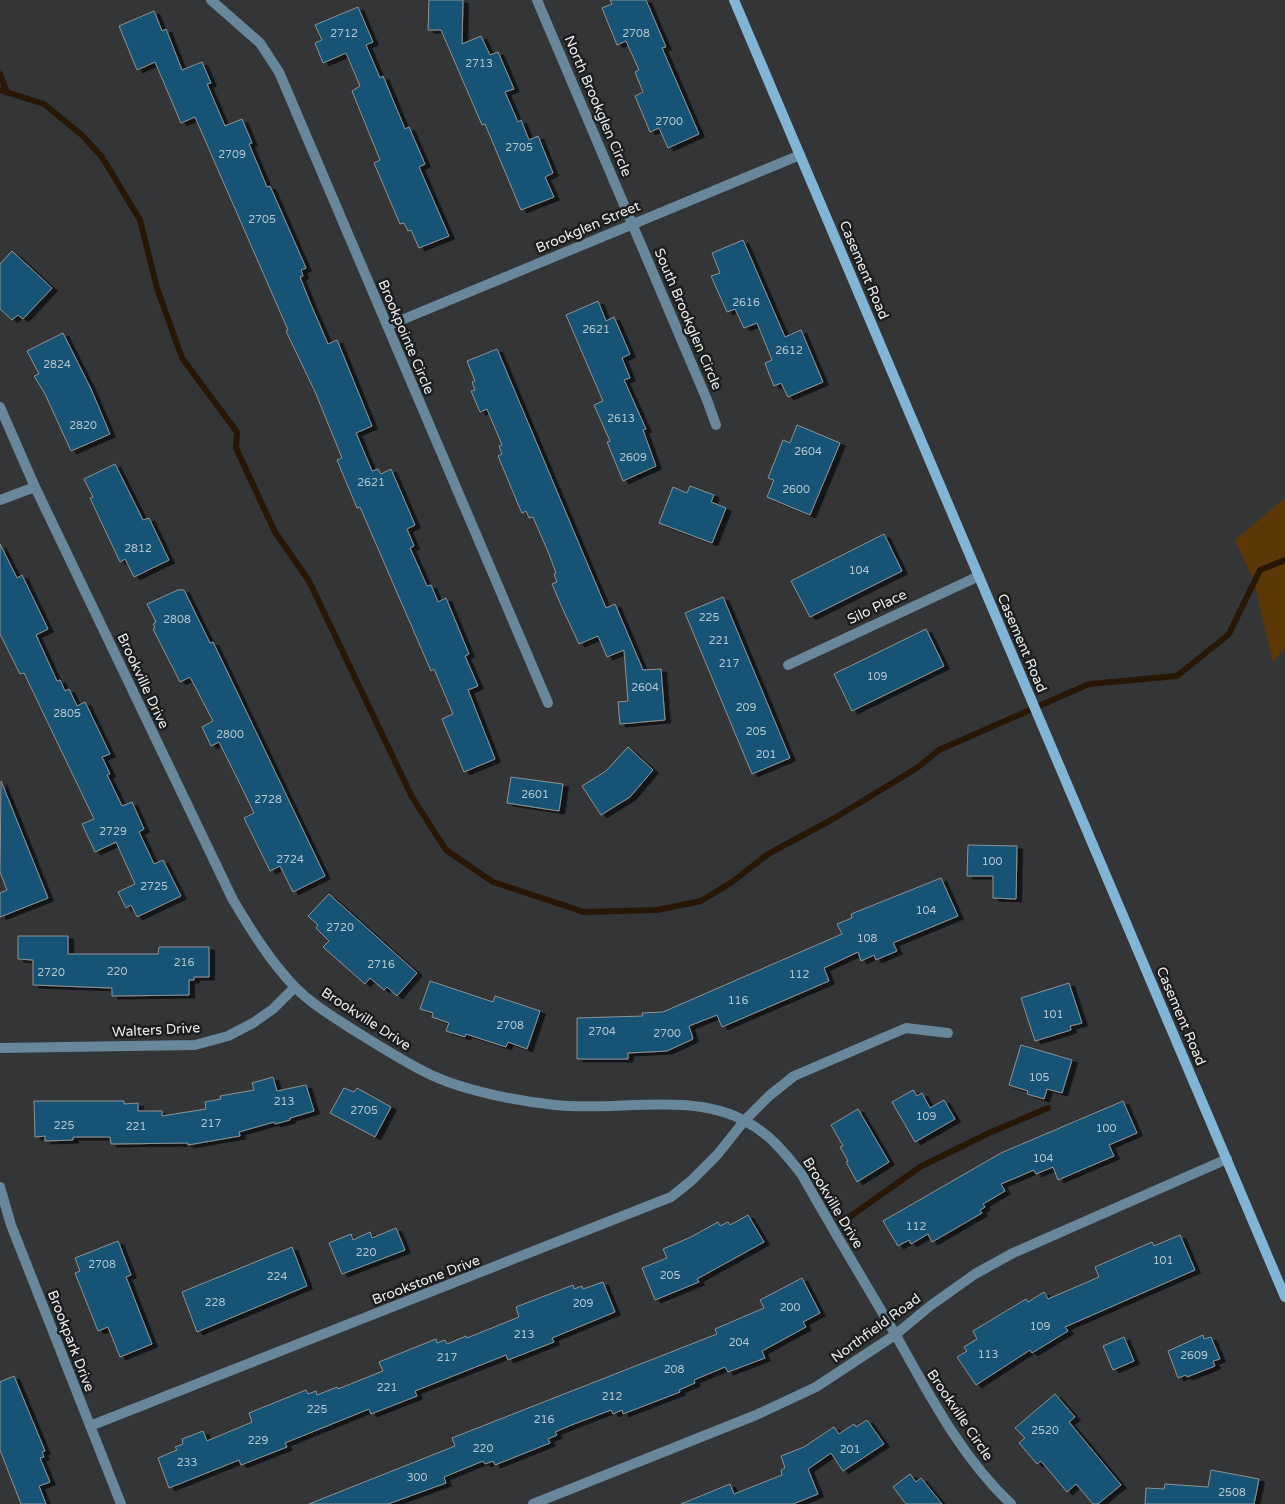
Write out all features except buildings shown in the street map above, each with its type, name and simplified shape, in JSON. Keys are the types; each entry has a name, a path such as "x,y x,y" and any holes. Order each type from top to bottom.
{"street":[{"name":"Brookpointe Circle","path":"211,0 260,43 279,72 548,703"},
{"name":"North Brookglen Circle","path":"537,0 633,224"},
{"name":"Casement Road","path":"734,0 1285,1297"},
{"name":"Brookglen Street","path":"387,326 800,155"},
{"name":"South Brookglen Circle","path":"633,224 716,425"},
{"name":"Brookville Drive","path":"0,407 35,487 233,900 254,935 295,986 327,1013 379,1046 428,1074 475,1089 512,1098 556,1105 691,1106 722,1112 745,1120 768,1136 785,1152 802,1175 895,1335"},
{"path":"0,500 35,487"},
{"name":"Silo Place","path":"788,665 934,595 979,576"},
{"name":"Walters Drive","path":"0,1048 195,1045 228,1036 253,1023 272,1009 295,986"},
{"name":"Brookstone Drive","path":"90,1426 671,1198 717,1155 745,1120 769,1096 794,1076 906,1028 948,1033"},
{"name":"Northfield Road","path":"533,1504 756,1415 816,1387 895,1335 975,1274 1013,1253 1227,1159"},
{"name":"Brookpark Drive","path":"0,1187 11,1225 121,1504"},
{"name":"Brookville Circle","path":"895,1335 920,1381 948,1425 979,1469 1011,1504"}],"shaded area":[{"path":"1285,498 1285,648 1273,663 1254,581 1235,540"}],"waterway":[{"path":"0,74 6,90"},
{"path":"0,90 44,104 83,136 102,157 140,220 157,288 182,358 237,432 236,448 275,532 309,581 412,797 446,850 493,882 584,912 657,910 701,901 732,882 768,854 833,819 917,768 939,750 1089,684 1177,676 1229,634 1260,570 1285,560"},
{"path":"841,1223 920,1167 989,1133 1048,1108"}]}
